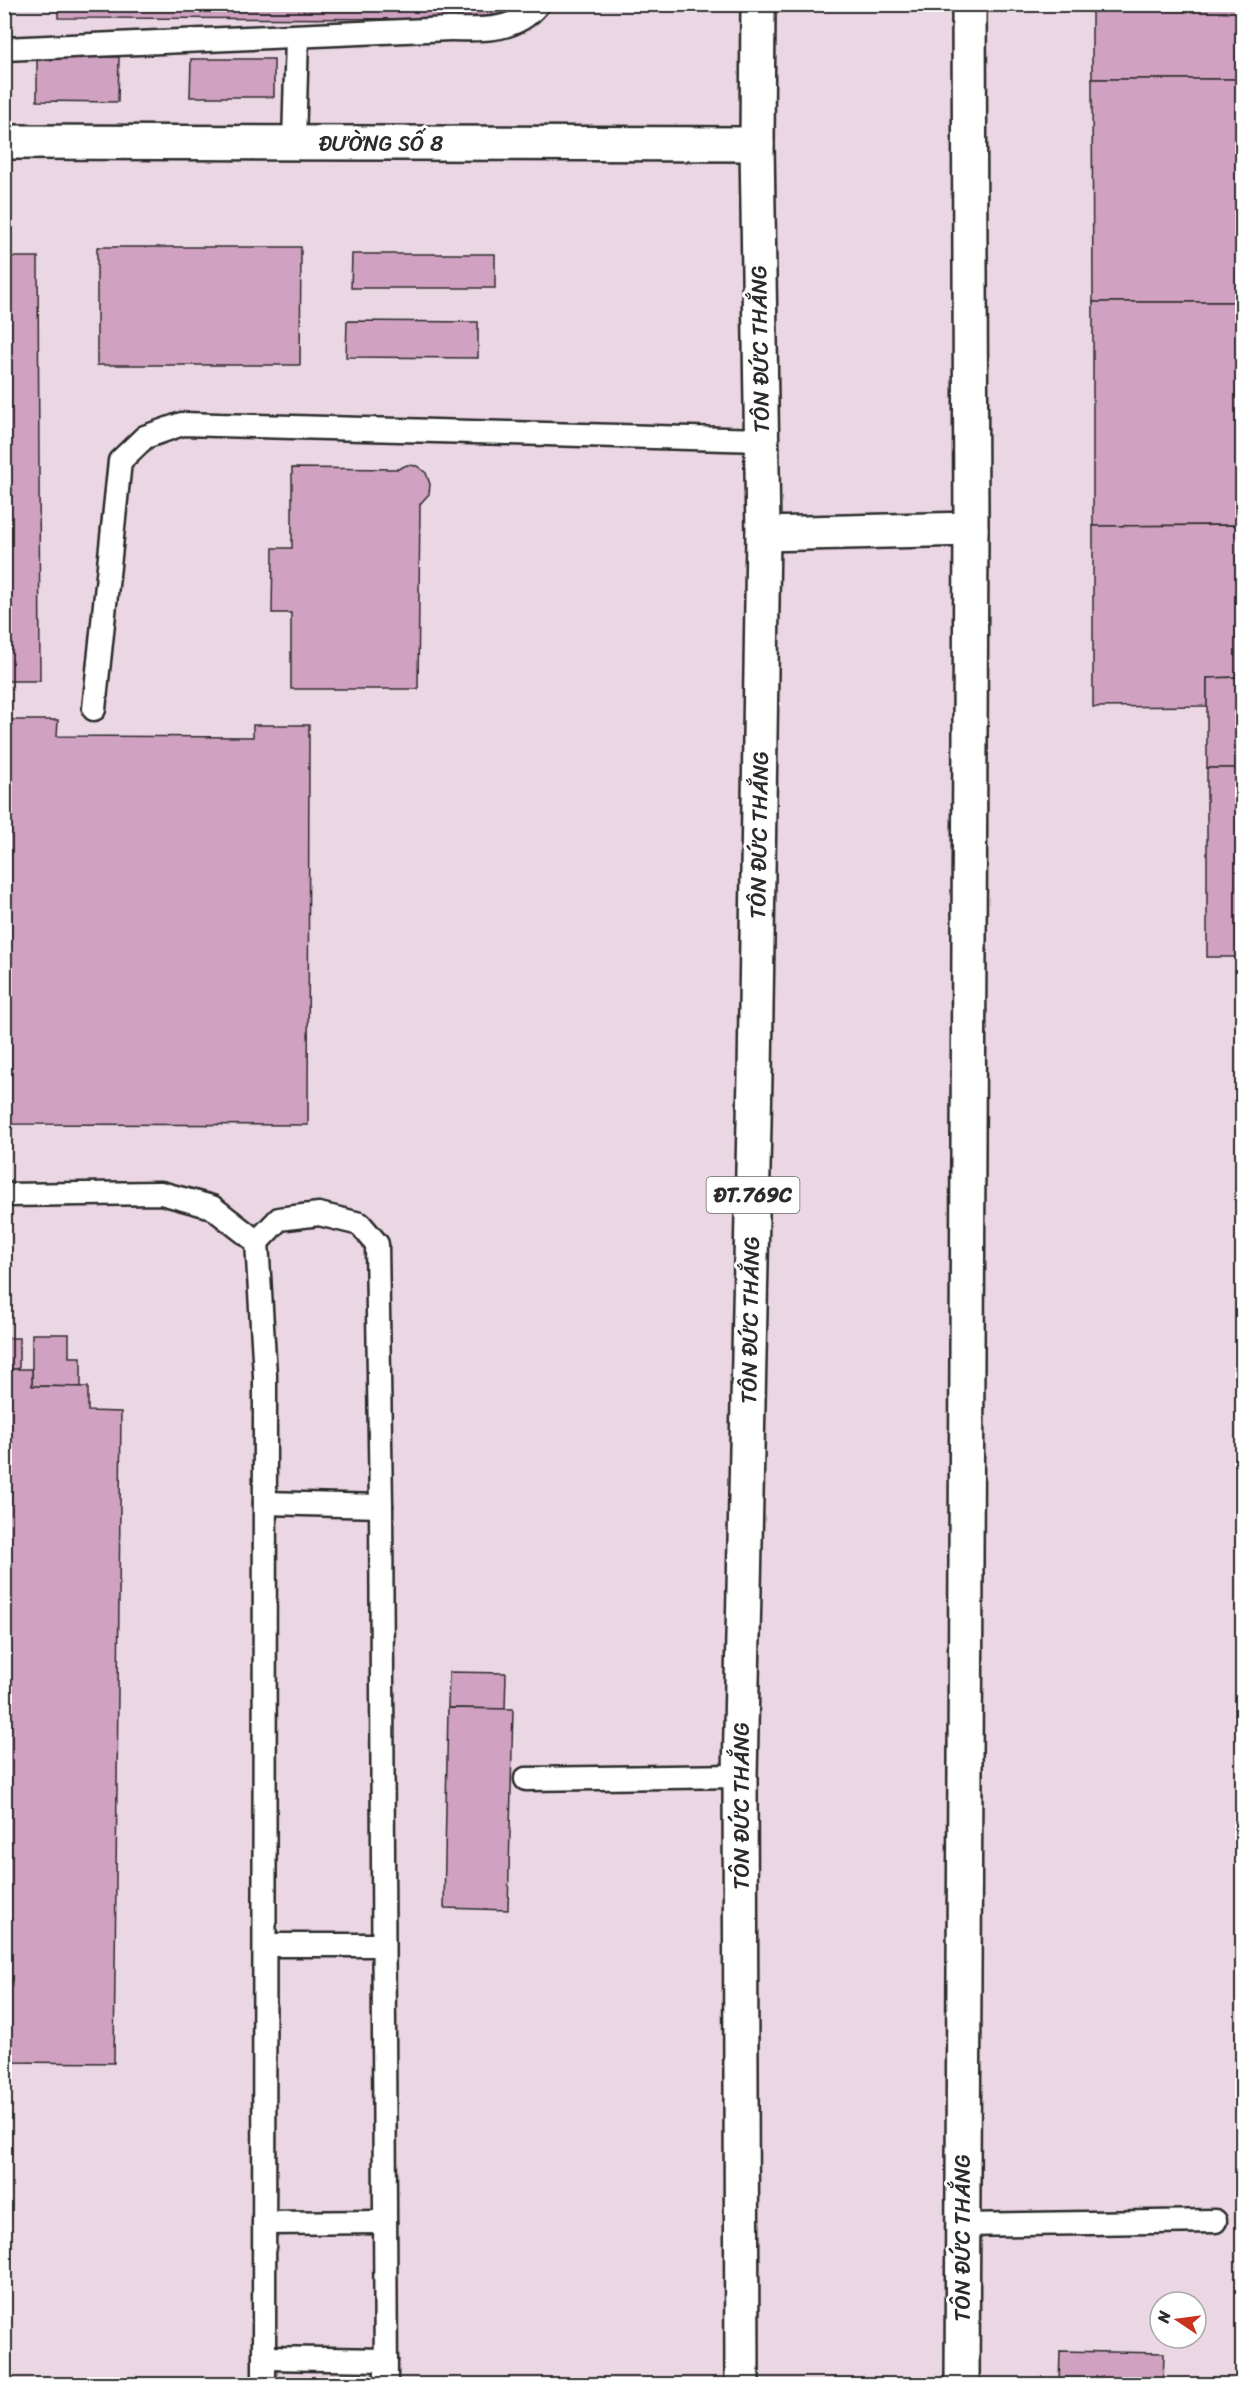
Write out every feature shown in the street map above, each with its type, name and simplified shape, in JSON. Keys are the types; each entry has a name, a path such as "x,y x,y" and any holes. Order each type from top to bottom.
{"main road":[{"name":"TÔN ĐỨC THẮNG","path":"742,2385 740,1776 755,1087 763,534 757,144 758,4"},
{"name":"TÔN ĐỨC THẮNG","path":"962,2385 971,529 969,4"},
{"name":"ĐƯỜNG SỐ 8","path":"4,142 757,144"},
{"path":"763,534 971,529"}],"lane":[{"path":"4,49 450,29 491,30 516,22 531,14 538,4"},
{"path":"294,143 297,37"},
{"path":"94,709 120,461 145,437 182,424 762,440"},
{"path":"4,1195 161,1193 212,1207 257,1242"},
{"path":"264,2385 265,1375 257,1242 279,1219 319,1214 360,1224 377,1244 381,1506 386,2385"},
{"path":"265,1503 381,1506"},
{"path":"526,1779 740,1776"},
{"path":"265,1945 383,1945"},
{"path":"962,2225 1215,2221"},
{"path":"264,2223 385,2222"},
{"path":"264,2358 386,2360"}],"shaded area":[{"path":"5,5 1242,5 1242,2384 5,2384"}],"building":[{"path":"58,4 511,4 511,19 58,18"},
{"path":"1092,4 1242,4 1242,79 1092,79"},
{"path":"37,57 119,57 118,102 37,101"},
{"path":"191,59 274,59 274,97 190,97"},
{"path":"1092,79 1242,79 1242,302 1093,302"},
{"path":"97,247 301,247 300,365 97,365"},
{"path":"352,254 495,254 495,288 351,288"},
{"path":"4,257 38,257 40,681 4,681"},
{"path":"1093,302 1242,302 1242,525 1093,526"},
{"path":"347,321 478,322 478,358 346,357"},
{"path":"407,465 417,466 426,473 430,484 429,494 420,504 418,689 291,689 291,613 272,613 273,548 292,548 292,468 398,469"},
{"path":"1242,525 1242,677 1207,678 1207,706 1093,707 1093,526"},
{"path":"1242,677 1242,768 1207,768 1207,678"},
{"path":"4,720 58,720 57,736 253,737 253,725 309,725 308,1125 4,1124"},
{"path":"1207,768 1242,768 1242,957 1207,957"},
{"path":"32,1334 69,1334 69,1357 81,1357 81,1387 32,1386"},
{"path":"4,1338 19,1338 19,1369 4,1369"},
{"path":"4,1369 32,1369 32,1386 88,1387 88,1411 121,1412 114,2063 4,2062"},
{"path":"449,1672 506,1673 505,1709 448,1708"},
{"path":"448,1708 513,1709 508,1910 444,1908"},
{"path":"1242,2149 1242,2326 1240,2326"},
{"path":"1060,2351 1164,2353 1163,2384 1059,2384"}]}
